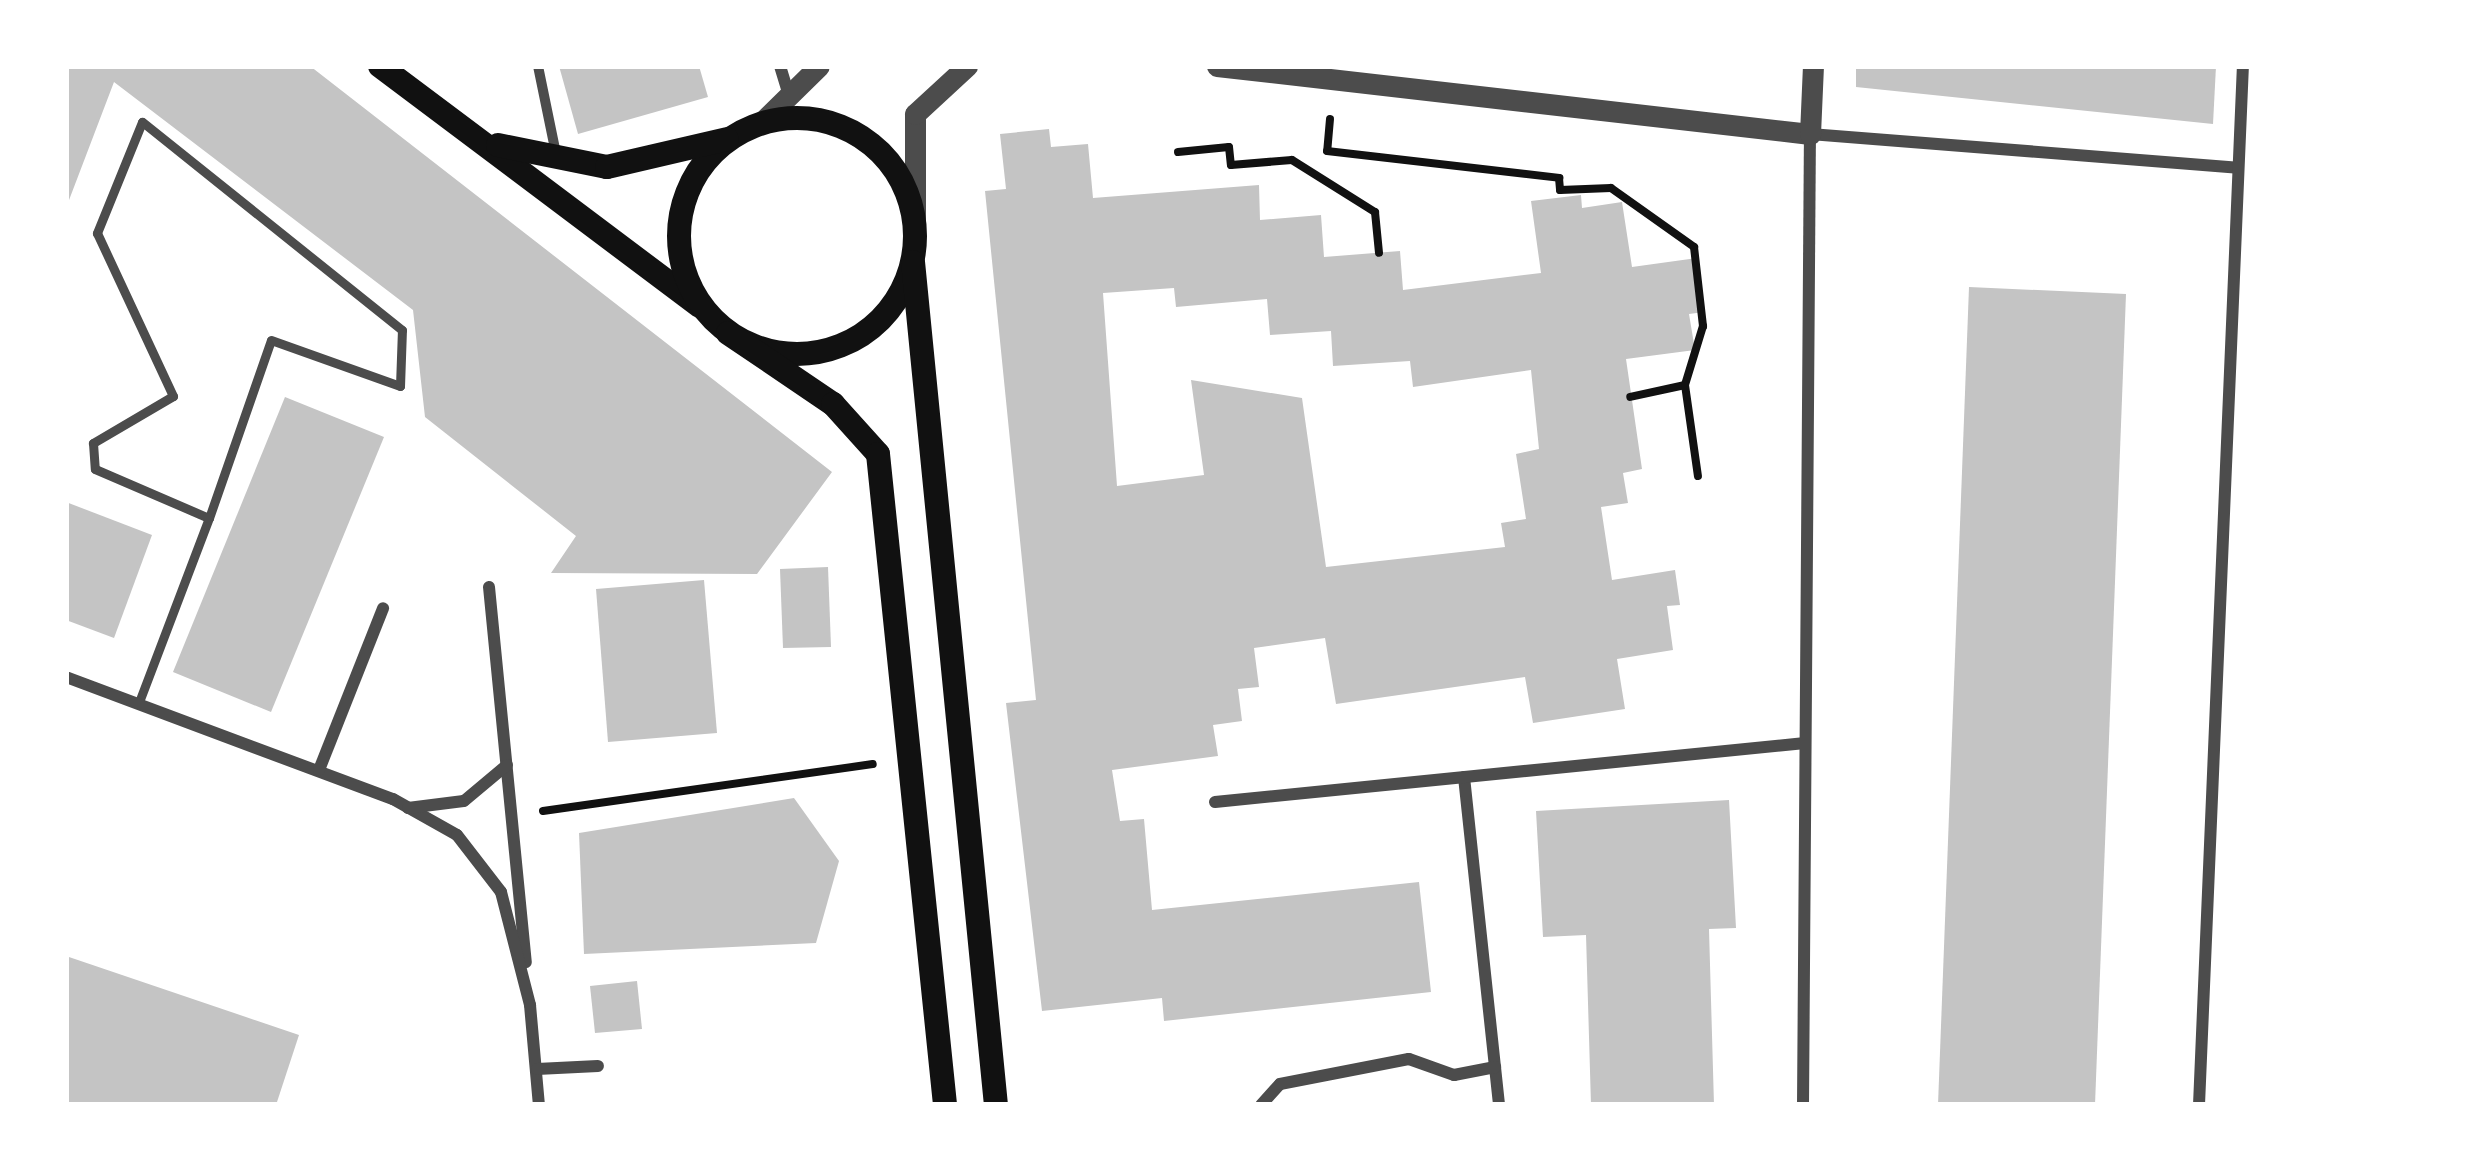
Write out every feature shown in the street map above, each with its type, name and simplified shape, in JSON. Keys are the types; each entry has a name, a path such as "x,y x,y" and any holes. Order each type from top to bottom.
{"main road":[{"path":"380,66 701,307 728,333 833,404 878,454 945,1105"},
{"path":"478,140 558,163 607,167 729,138 760,123 814,120 865,139 900,180 915,231 914,262 996,1105"},
{"path":"701,307 682,263 679,217 696,172 729,138"},
{"path":"728,333 802,355 840,347 899,298 914,262"}],"street":[{"path":"538,66 558,163"},
{"path":"780,66 789,96"},
{"path":"760,123 819,66"},
{"path":"915,231 915,115 967,66"},
{"path":"1217,66 1345,74 1810,134 2238,168"},
{"path":"1803,1105 1813,66"},
{"path":"2198,1105 2243,66"},
{"path":"489,587 539,1105"},
{"path":"319,770 383,608"},
{"path":"66,676 319,770 457,835 501,892 530,1005"},
{"path":"1215,802 1805,743"},
{"path":"408,808 464,801 507,765"},
{"path":"1464,777 1498,1105"},
{"path":"1261,1105 1280,1084 1408,1059 1454,1075 1495,1067"},
{"path":"537,1070 598,1066"}],"lane":[{"path":"139,701 209,518 272,340 400,386 402,330 142,122 97,233 173,396 93,442 95,469 209,518"}],"path":[{"path":"1345,74 1327,152 1558,178 1560,190 1611,188 1694,247 1703,326 1685,386 1698,476"},
{"path":"1178,152 1229,147 1231,165 1292,160 1375,212 1379,254"},
{"path":"1630,397 1685,386"},
{"path":"512,815 912,759"}],"building":[{"path":"66,66 310,66 832,472 757,574 551,573 576,536 425,417 413,310 114,82 66,208"},
{"path":"559,66 699,66 708,97 578,134"},
{"path":"1856,66 2216,66 2213,124 1856,87"},
{"path":"1049,129 1051,147 1088,144 1093,198 1259,185 1260,220 1321,215 1324,257 1400,251 1403,290 1541,273 1531,201 1581,195 1582,208 1622,202 1632,267 1697,258 1704,312 1689,314 1695,350 1626,359 1642,469 1623,473 1628,503 1601,507 1612,580 1675,570 1680,605 1667,606 1673,650 1617,659 1625,709 1533,723 1525,677 1336,704 1325,638 1254,648 1259,687 1238,689 1242,721 1213,725 1218,756 1112,770 1120,821 1144,819 1152,910 1419,882 1431,992 1164,1021 1162,998 1042,1011 1006,703 1036,700 985,191 1006,189 1000,134","holes":["1174,288 1176,307 1267,299 1270,335 1331,331 1333,366 1410,361 1413,387 1531,370 1539,449 1516,454 1526,519 1501,523 1505,547 1326,567 1302,398 1191,380 1204,475 1117,486 1103,293"]},
{"path":"1969,287 2126,294 2095,1105 1938,1105"},
{"path":"285,397 384,437 271,712 173,672"},
{"path":"66,502 152,535 114,638 66,620"},
{"path":"828,567 831,647 783,648 780,569"},
{"path":"704,580 717,733 608,742 596,589"},
{"path":"794,798 839,861 816,943 584,954 579,833"},
{"path":"1729,800 1736,928 1709,929 1714,1105 1591,1105 1586,935 1543,937 1536,811"},
{"path":"66,956 299,1035 276,1105 66,1105"},
{"path":"637,981 642,1029 595,1033 590,986"}]}
